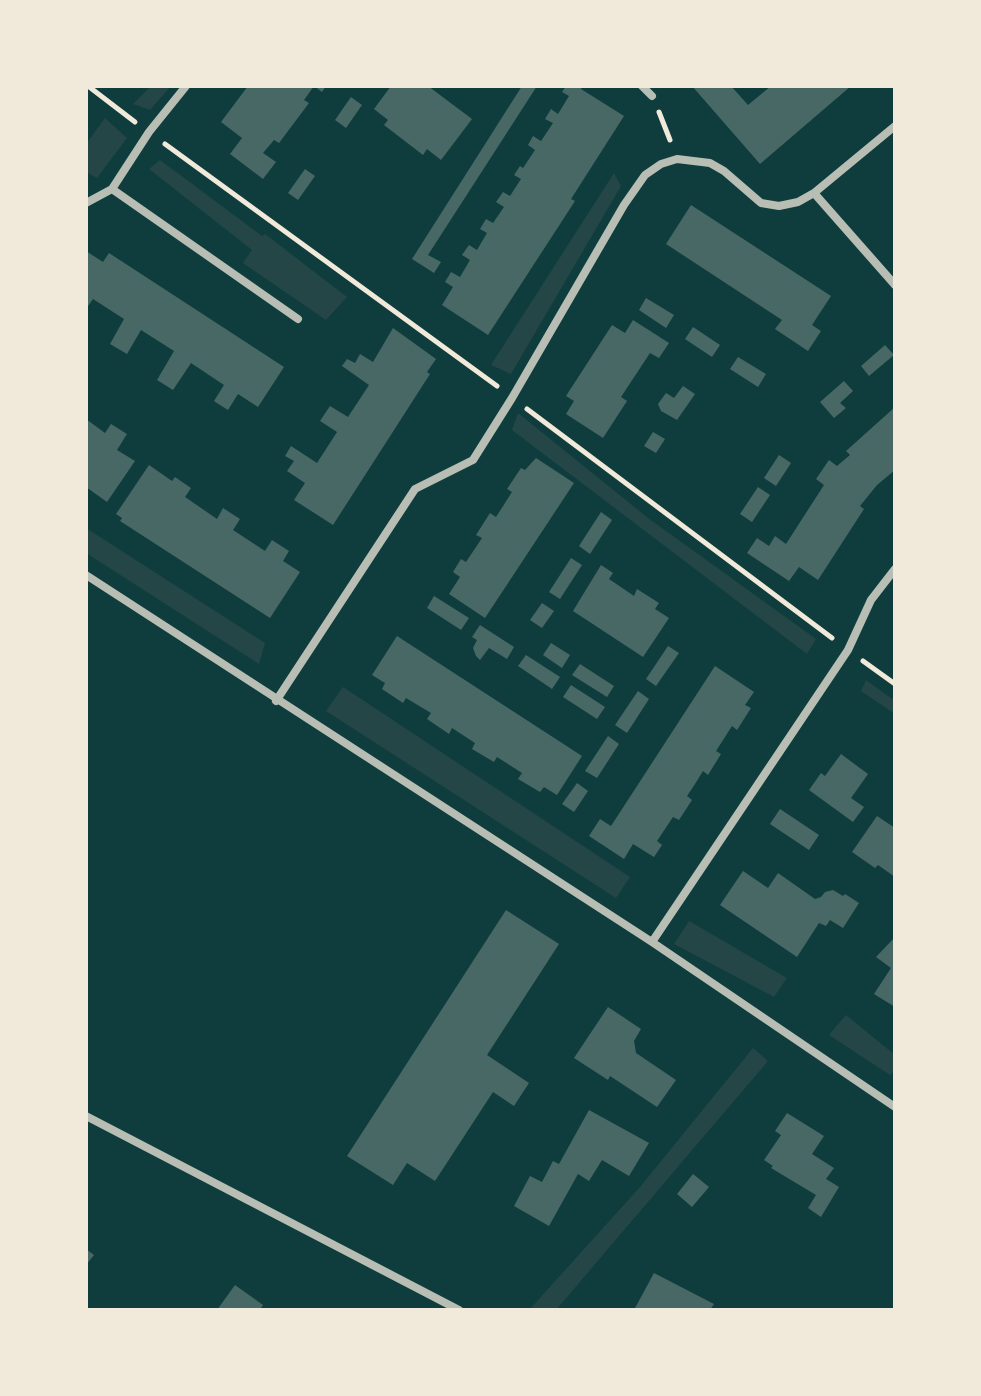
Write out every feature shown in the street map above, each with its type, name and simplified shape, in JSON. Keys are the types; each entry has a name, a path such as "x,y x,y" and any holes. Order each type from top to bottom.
{"street":[{"path":"86,203 112,189 149,132 186,86"},
{"path":"642,86 652,96"},
{"path":"276,701 415,489 473,460 624,205 645,175 661,164 677,159 710,163 761,203 779,206 798,202 814,193 895,126"},
{"path":"112,189 298,319"},
{"path":"814,193 895,285"},
{"path":"652,942 848,650 871,600 895,569"},
{"path":"86,575 652,942 895,1107"},
{"path":"86,1116 459,1310"}],"path":[{"path":"652,96 677,159"}],"shaded area":[{"path":"151,86 171,86 150,110 133,104"},
{"path":"105,118 127,138 97,178 86,172 86,144"},
{"path":"160,160 347,297 326,320 243,263 252,250 149,169"},
{"path":"614,173 621,186 511,374 491,365"},
{"path":"518,413 648,518 816,639 807,654 512,430"},
{"path":"86,528 265,643 259,664 86,553"},
{"path":"866,680 895,701 895,714 861,691"},
{"path":"343,687 630,877 616,898 326,711"},
{"path":"689,921 787,978 774,997 674,944"},
{"path":"846,1015 895,1055 895,1070 890,1075 829,1035"},
{"path":"753,1048 768,1061 556,1310 529,1310 640,1187"}],"building":[{"path":"248,86 314,86 304,100 309,103 279,143 274,140 263,153 276,162 263,179 230,154 242,138 221,122"},
{"path":"391,86 428,86 472,119 441,160 427,149 423,155 384,125 388,120 374,109"},
{"path":"522,86 537,86 428,255 441,262 434,273 412,259"},
{"path":"566,86 583,86 581,89 624,116 571,199 575,201 488,335 442,305 453,287 445,282 451,272 460,277 470,260 462,255 469,245 477,250 487,233 480,229 486,219 493,223 504,207 496,202 503,192 510,196 521,179 514,175 535,150 528,145 533,136 541,141 553,123 545,119 551,109 558,114 569,96 562,92"},
{"path":"692,86 731,86 748,105 771,86 851,86 760,164"},
{"path":"351,97 362,105 346,128 335,120"},
{"path":"305,169 315,176 298,200 288,193"},
{"path":"691,205 831,296 812,325 821,331 808,351 775,329 782,320 666,244"},
{"path":"86,251 103,262 109,253 284,367 258,407 238,394 228,410 220,405 214,401 224,385 191,363 173,390 157,380 174,351 141,330 127,354 110,344 124,319 93,299 86,309"},
{"path":"646,298 674,315 666,328 639,310"},
{"path":"633,320 669,343 659,358 650,353 621,397 627,401 603,438 566,414 574,401 566,396 612,325 625,333"},
{"path":"693,327 720,345 712,357 685,339"},
{"path":"393,328 436,359 427,372 430,374 333,525 294,500 305,483 287,471 294,461 285,456 291,446 317,463 337,432 320,421 330,406 348,417 369,385 342,366 347,359 355,363 360,354 373,362"},
{"path":"885,345 894,355 869,376 861,366"},
{"path":"738,357 766,374 758,387 730,369"},
{"path":"844,381 853,391 840,403 846,408 834,418 820,402"},
{"path":"683,386 695,394 677,420 661,411 658,404 666,393 674,398"},
{"path":"895,407 895,470 877,485 860,506 864,509 818,580 799,567 789,581 747,553 757,538 769,546 775,536 786,544 824,485 816,479 829,460 837,466 850,455 846,451"},
{"path":"86,419 105,433 111,424 127,434 117,450 135,461 107,502 86,487"},
{"path":"653,432 665,439 656,453 644,446"},
{"path":"779,455 791,463 776,486 764,478"},
{"path":"536,458 574,483 485,618 449,594 460,577 453,572 461,559 466,562 482,538 476,535 490,513 496,517 512,492 507,489 521,468 525,470"},
{"path":"149,465 172,481 175,477 191,488 185,497 217,519 223,508 240,519 233,530 265,551 272,540 289,551 283,561 300,572 270,618 120,521 122,518 116,514"},
{"path":"758,487 770,495 752,522 740,514"},
{"path":"601,512 612,520 590,554 579,546"},
{"path":"571,558 582,565 560,599 549,592"},
{"path":"601,565 613,573 609,579 634,596 637,589 659,603 655,609 669,618 643,657 573,611"},
{"path":"434,596 469,618 461,630 427,608"},
{"path":"542,603 554,611 542,628 530,620"},
{"path":"480,625 514,647 507,659 489,648 480,660 476,656 473,648 477,640 472,637"},
{"path":"397,636 582,756 557,795 544,787 540,792 518,779 522,773 497,757 494,762 472,749 475,743 452,728 449,734 427,719 431,713 406,698 403,703 382,689 385,683 372,675"},
{"path":"551,643 570,655 562,668 543,655"},
{"path":"668,646 679,653 656,686 646,679"},
{"path":"526,655 560,677 552,689 518,666"},
{"path":"580,664 614,686 607,697 572,675"},
{"path":"715,666 754,692 745,705 751,708 737,730 732,726 716,751 721,754 708,775 703,771 687,796 692,800 679,820 673,817 657,841 662,845 654,857 633,844 624,859 589,836 600,819 611,826"},
{"path":"571,685 605,707 597,719 563,697"},
{"path":"638,691 649,699 627,733 615,725"},
{"path":"608,736 619,744 597,778 585,771"},
{"path":"841,754 868,774 851,798 864,807 853,822 809,790 821,773 825,776"},
{"path":"577,783 588,791 574,812 562,804"},
{"path":"780,809 819,835 809,850 770,824"},
{"path":"877,816 895,828 895,877 852,852"},
{"path":"743,871 768,888 778,873 815,899 833,890 859,903 843,928 830,920 826,926 819,923 797,957 720,905"},
{"path":"506,910 559,944 487,1055 529,1083 514,1106 493,1092 435,1181 407,1163 393,1185 347,1156"},
{"path":"895,937 895,1007 874,994 891,968 876,957"},
{"path":"608,1007 641,1029 634,1041 636,1053 676,1080 657,1107 610,1076 608,1080 574,1058"},
{"path":"589,1110 649,1143 629,1176 602,1160 589,1181 578,1174 549,1226 514,1206 530,1176 542,1182 553,1161 559,1164"},
{"path":"787,1113 824,1136 812,1154 834,1168 826,1179 839,1187 821,1217 808,1208 816,1195 771,1168 773,1166 764,1160 781,1135 775,1131"},
{"path":"693,1174 709,1187 692,1207 677,1194"},
{"path":"86,1249 94,1255 86,1265"},
{"path":"654,1273 714,1304 710,1310 634,1310"},
{"path":"235,1285 263,1305 260,1310 217,1310"}]}
